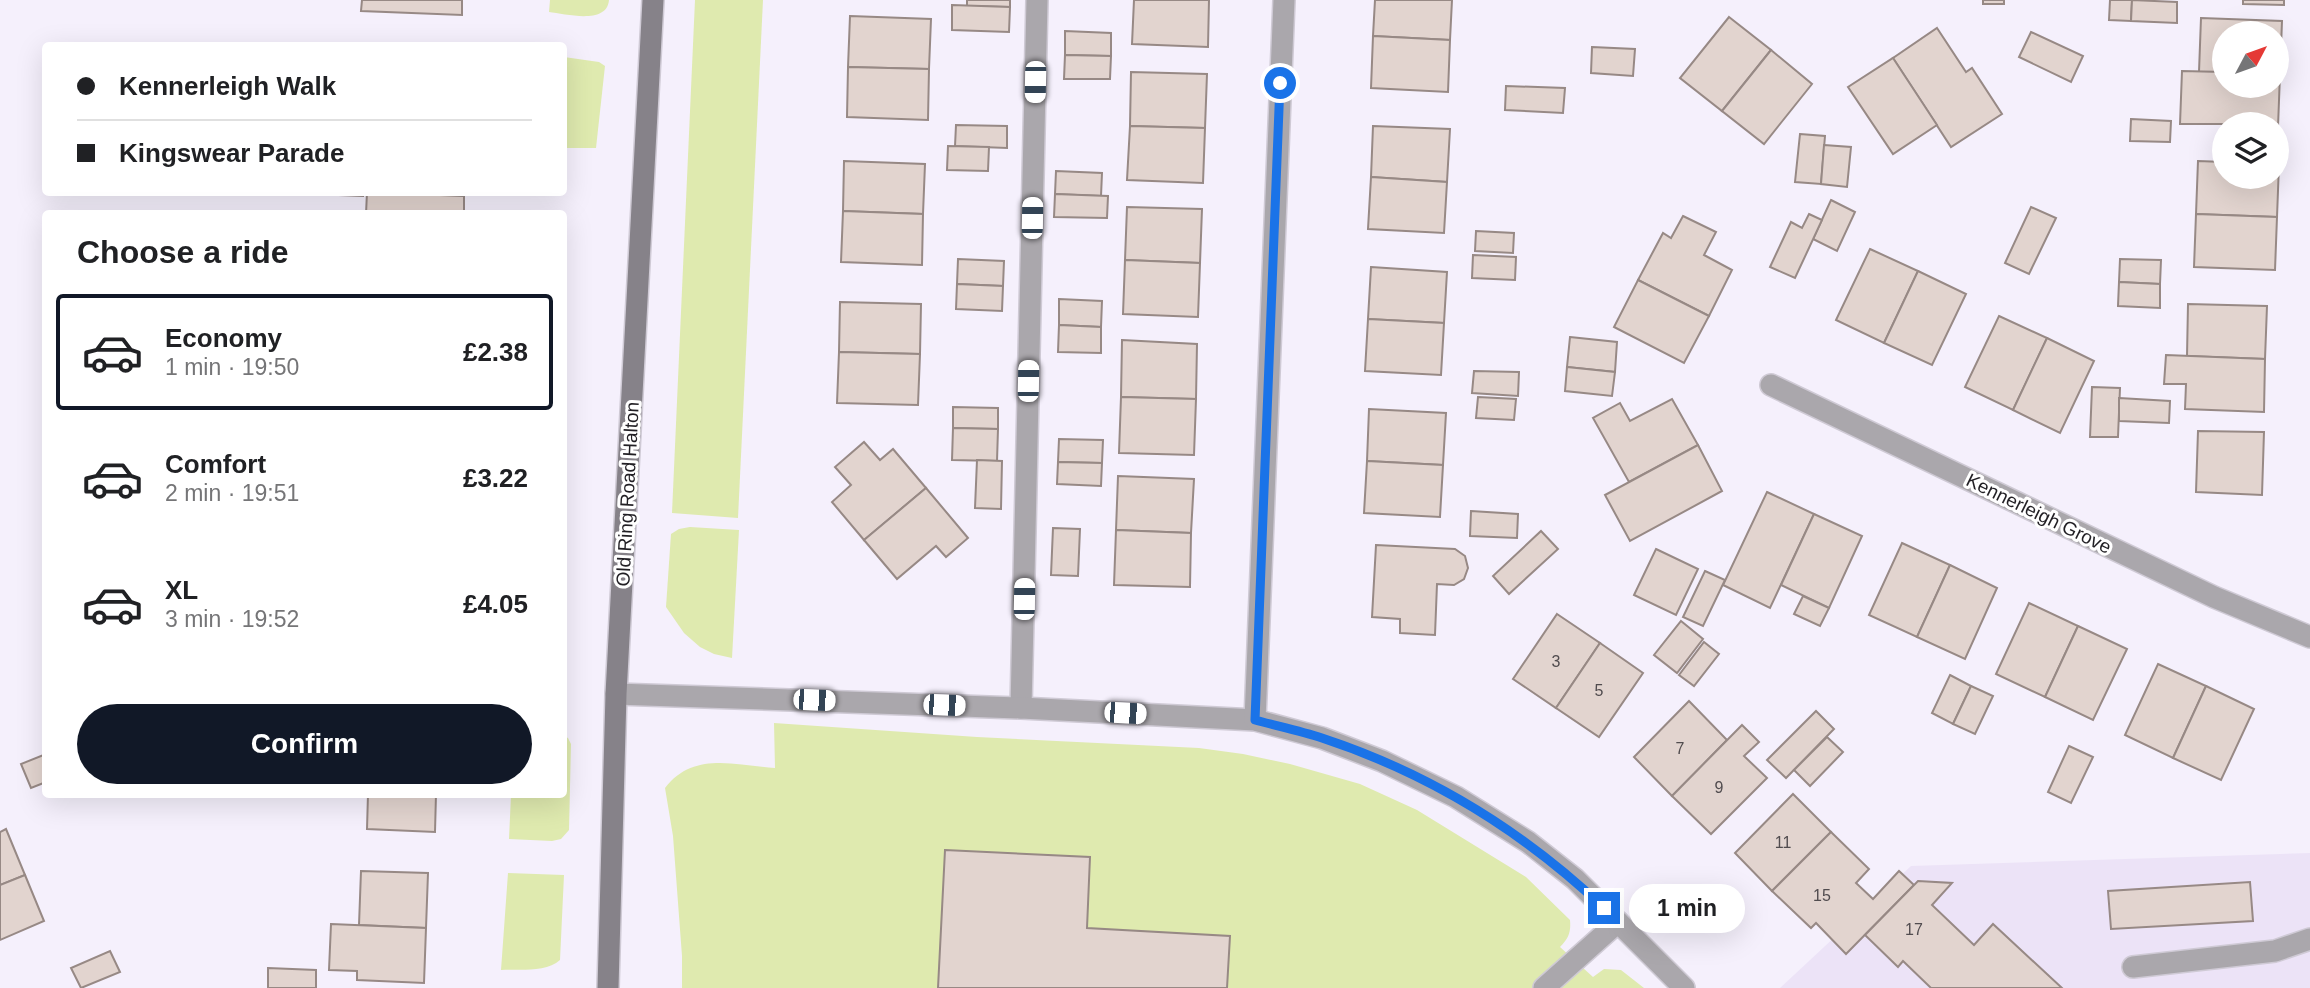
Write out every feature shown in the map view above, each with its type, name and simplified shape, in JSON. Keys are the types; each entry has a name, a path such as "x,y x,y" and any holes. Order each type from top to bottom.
{"main road":[{"name":"Old Ring Road Halton","path":"608,988 616,694 653,0"}],"street":[{"path":"1021,708 1037,0"},
{"path":"1255,720 1283,0"},
{"name":"Kennerleigh Grove","path":"1771,385 2214,597 2310,637"},
{"path":"616,694 1021,708 1255,720 1322,738 1381,761 1456,797 1528,842 1575,879 1684,988"},
{"path":"1544,988 1618,922"},
{"path":"2133,967 2275,951 2310,939"}],"shaded area":[{"path":"2310,853 2310,988 1780,988 1911,866"}],"green space":[{"path":"550,0 609,0 607,8 601,13 575,16 549,12"},
{"path":"695,0 763,0 738,518 672,513"},
{"path":"567,57 599,62 605,66 596,148 567,148"},
{"path":"690,527 739,530 732,658 700,647 684,633 666,607 671,534"},
{"path":"774,723 1199,748 1290,764 1360,784 1417,810 1526,877 1570,920 1569,935 1560,947 1593,977 1604,969 1621,970 1644,988 682,988 673,836 665,788 676,776 702,765 730,763 775,768"},
{"path":"568,738 571,744 569,830 561,839 552,841 509,839 511,798 567,798"},
{"path":"508,873 564,875 560,960 554,964 532,970 501,970"}],"building":[{"path":"362,0 462,0 462,15 361,11"},
{"path":"967,0 1010,0 1010,7 967,6"},
{"path":"1134,0 1209,0 1208,47 1132,44"},
{"path":"1375,0 1452,0 1450,40 1373,36"},
{"path":"1983,0 2004,0 2004,4 1983,4"},
{"path":"2110,0 2132,0 2131,21 2109,20"},
{"path":"2132,0 2177,2 2177,23 2131,21"},
{"path":"2243,0 2284,0 2284,5 2243,4"},
{"path":"952,5 1010,7 1009,32 952,30"},
{"path":"850,16 931,19 929,69 848,67"},
{"path":"1729,17 1771,50 1722,111 1680,78"},
{"path":"2201,18 2282,21 2212,21 2212,72 2199,72"},
{"path":"1937,28 1966,72 1972,68 2002,114 1951,147 1893,58"},
{"path":"1065,31 1111,33 1111,56 1065,55"},
{"path":"2031,32 2083,56 2071,82 2019,57"},
{"path":"1373,36 1450,40 1448,92 1371,88"},
{"path":"1592,47 1635,49 1633,76 1591,73"},
{"path":"1771,50 1812,84 1764,144 1722,111"},
{"path":"1065,55 1111,56 1110,79 1064,79"},
{"path":"1893,58 1937,125 1893,154 1848,87"},
{"path":"848,67 929,69 928,120 847,117"},
{"path":"2182,71 2212,72 2212,98 2279,98 2279,112 2212,112 2212,124 2180,124"},
{"path":"1131,72 1207,74 1205,128 1130,126"},
{"path":"1506,86 1565,88 1563,113 1505,110"},
{"path":"2131,119 2171,121 2170,142 2130,141"},
{"path":"956,125 1007,126 1007,148 955,146"},
{"path":"1130,126 1205,128 1203,183 1127,180"},
{"path":"1373,126 1450,129 1447,182 1371,177"},
{"path":"1800,134 1825,136 1821,184 1795,182"},
{"path":"1824,145 1851,147 1847,187 1821,184"},
{"path":"948,146 989,147 988,171 947,170"},
{"path":"844,161 925,164 923,214 843,211"},
{"path":"2198,161 2212,162 2212,189 2278,189 2277,217 2196,214"},
{"path":"1056,171 1102,173 1101,196 1055,194"},
{"path":"1371,177 1447,182 1444,233 1368,229"},
{"path":"1055,194 1108,196 1107,218 1054,217"},
{"path":"367,196 464,196 464,210 366,210"},
{"path":"1831,200 1855,212 1837,251 1813,239"},
{"path":"1127,207 1202,209 1200,263 1125,260"},
{"path":"2031,207 2056,218 2029,274 2005,263"},
{"path":"843,211 923,214 922,265 841,262"},
{"path":"1809,214 1822,220 1795,278 1770,267 1791,222 1802,228"},
{"path":"2196,214 2277,217 2275,270 2194,267"},
{"path":"1683,216 1716,232 1704,255 1732,270 1709,316 1638,280 1663,233 1671,238"},
{"path":"1476,231 1514,233 1513,253 1475,251"},
{"path":"1870,249 1918,271 1884,343 1836,320"},
{"path":"1473,255 1516,257 1515,280 1472,278"},
{"path":"958,259 1004,261 1003,286 957,284"},
{"path":"2120,259 2161,260 2160,284 2119,282"},
{"path":"1125,260 1200,263 1198,317 1123,314"},
{"path":"1371,267 1447,272 1444,323 1368,319"},
{"path":"1918,271 1966,294 1932,365 1884,343"},
{"path":"1638,280 1709,316 1684,363 1614,327"},
{"path":"2119,282 2160,284 2160,308 2118,306"},
{"path":"957,284 1003,286 1002,311 956,309"},
{"path":"1059,299 1102,301 1101,327 1059,325"},
{"path":"840,302 921,304 920,354 839,352"},
{"path":"2188,304 2267,306 2265,359 2187,356"},
{"path":"1999,316 2047,338 2013,410 1965,387"},
{"path":"1368,319 1444,323 1441,375 1365,371"},
{"path":"1059,325 1101,327 1101,353 1058,352"},
{"path":"1570,337 1617,342 1615,372 1567,367"},
{"path":"2047,338 2094,361 2060,433 2013,410"},
{"path":"1122,340 1197,344 1196,399 1121,397"},
{"path":"839,352 920,354 918,405 837,403"},
{"path":"2166,355 2265,359 2264,412 2185,409 2186,384 2164,384"},
{"path":"1567,367 1615,372 1612,396 1565,391"},
{"path":"1474,371 1519,372 1518,396 1472,393"},
{"path":"2092,387 2120,388 2118,437 2090,437"},
{"path":"1121,397 1196,399 1194,455 1119,453"},
{"path":"1478,397 1516,399 1514,420 1476,418"},
{"path":"2119,398 2170,401 2169,423 2119,421"},
{"path":"1672,399 1698,445 1629,482 1593,418 1620,403 1630,421"},
{"path":"953,407 998,408 998,429 953,428"},
{"path":"1369,409 1446,413 1443,465 1367,461"},
{"path":"953,428 998,429 997,461 952,460"},
{"path":"2198,431 2264,432 2262,495 2196,492"},
{"path":"1059,439 1103,440 1102,463 1058,462"},
{"path":"864,442 880,460 893,449 926,488 864,540 832,502 851,485 835,467"},
{"path":"1698,445 1722,491 1630,541 1605,495"},
{"path":"977,460 1002,461 1001,509 975,508"},
{"path":"1367,461 1443,465 1440,517 1364,513"},
{"path":"1058,462 1102,463 1101,486 1057,484"},
{"path":"1118,476 1194,479 1191,533 1116,530"},
{"path":"926,488 968,538 946,557 936,546 897,579 864,540"},
{"path":"1767,492 1814,514 1770,608 1723,585"},
{"path":"1471,511 1518,514 1517,538 1470,536"},
{"path":"1814,514 1862,536 1829,608 1781,585"},
{"path":"1053,528 1080,529 1078,576 1051,575"},
{"path":"1116,530 1191,533 1190,587 1114,585"},
{"path":"1541,531 1558,549 1509,594 1493,576"},
{"path":"1902,543 1950,565 1917,637 1869,615"},
{"path":"1376,545 1455,549 1465,556 1468,568 1464,579 1454,585 1437,584 1435,635 1400,633 1400,619 1372,617"},
{"path":"1656,549 1698,569 1676,615 1634,595"},
{"path":"1950,565 1997,588 1965,659 1917,637"},
{"path":"1705,571 1725,580 1703,626 1683,617"},
{"path":"1803,596 1829,608 1820,626 1794,614"},
{"path":"2029,603 2078,626 2045,697 1996,674"},
{"path":"1557,614 1600,643 1556,708 1513,679"},
{"path":"1681,621 1703,639 1677,673 1654,655"},
{"path":"2078,626 2127,649 2093,720 2045,697"},
{"path":"1704,642 1719,654 1694,686 1679,675"},
{"path":"1600,643 1643,673 1599,737 1556,708"},
{"path":"2158,664 2206,686 2173,758 2125,735"},
{"path":"1950,675 1971,686 1953,724 1932,713"},
{"path":"1971,686 1993,696 1975,734 1953,724"},
{"path":"2206,686 2254,709 2221,780 2173,758"},
{"path":"1689,701 1727,740 1672,796 1634,757"},
{"path":"1816,711 1834,729 1786,778 1767,760"},
{"path":"1742,725 1759,742 1744,756 1767,778 1711,834 1672,796"},
{"path":"1827,737 1843,752 1810,786 1794,770"},
{"path":"2069,746 2093,757 2071,803 2048,792"},
{"path":"42,756 42,784 31,788 21,764"},
{"path":"1793,794 1831,832 1772,891 1735,853"},
{"path":"368,798 436,798 435,832 367,829"},
{"path":"6,829 25,875 0,885 0,832"},
{"path":"1831,832 1869,869 1856,883 1873,899 1899,871 1914,885 1846,954 1816,923 1811,928 1772,891"},
{"path":"945,850 1090,857 1087,928 1230,936 1227,988 938,988"},
{"path":"361,871 428,873 426,928 359,925"},
{"path":"25,875 44,921 0,940 0,885"},
{"path":"1918,881 1952,883 1932,905 1974,945 1993,924 2062,988 1931,988 1903,961 1898,967 1865,935"},
{"path":"2250,882 2253,921 2111,929 2108,891"},
{"path":"331,924 426,928 424,983 357,980 357,971 329,970"},
{"path":"110,951 120,972 81,988 71,968"},
{"path":"268,968 316,970 316,988 268,988"}],"route":[{"path":"1280,83 1255,720 1322,738 1381,761 1456,797 1528,842 1575,879 1604,908"}]}
